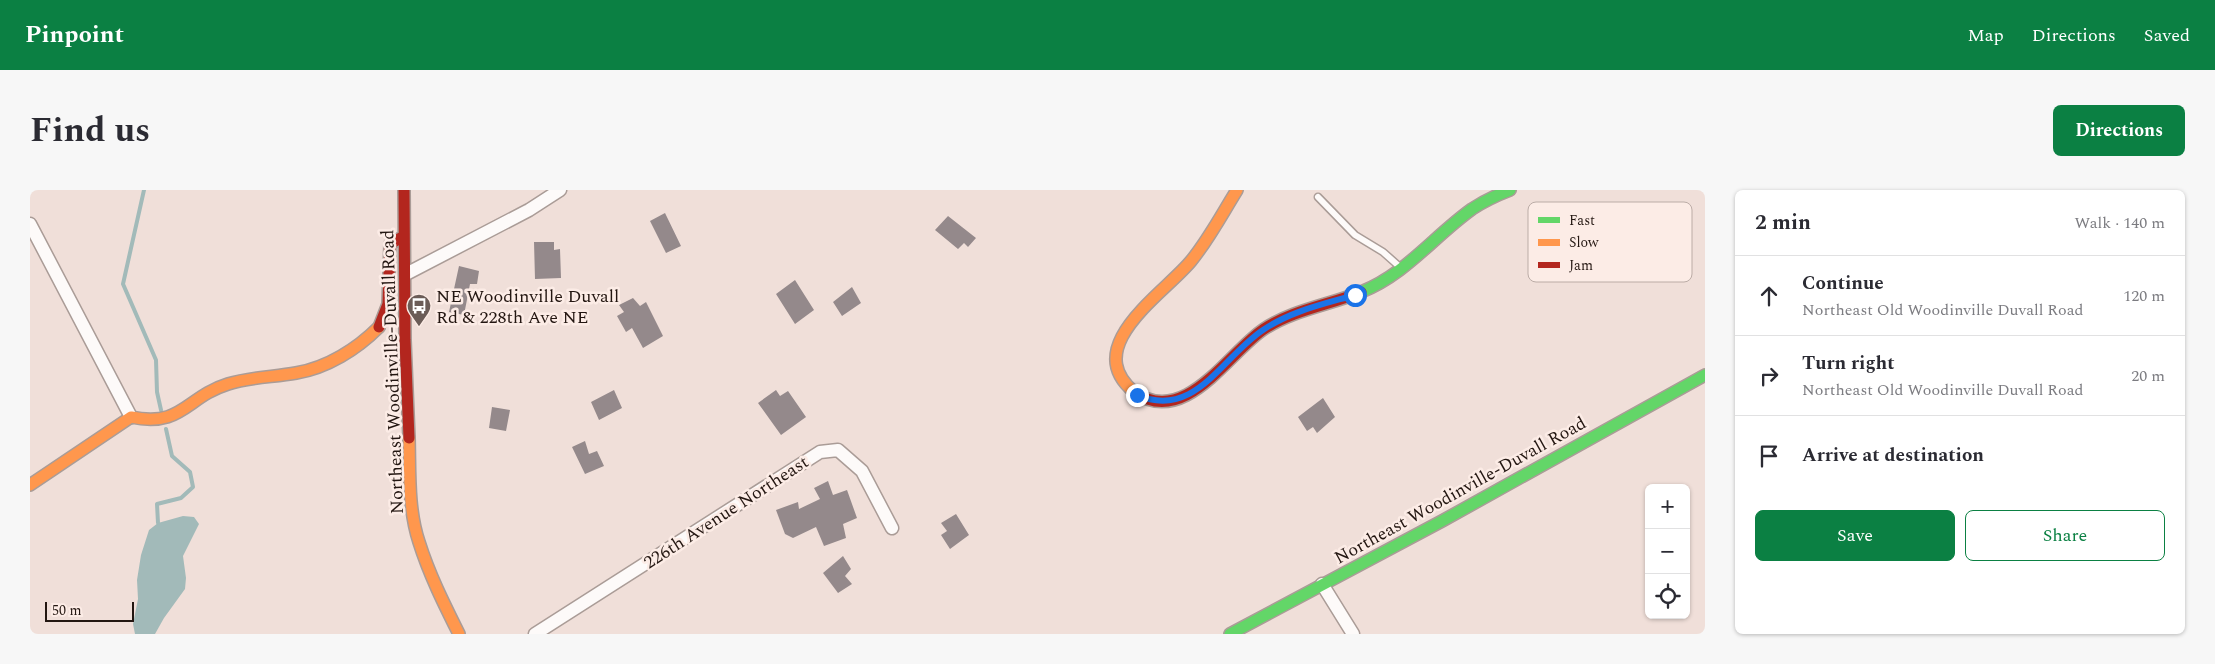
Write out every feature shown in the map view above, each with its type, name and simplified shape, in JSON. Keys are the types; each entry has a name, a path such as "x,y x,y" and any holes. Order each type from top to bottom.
{"street":[{"name":"Northeast Woodinville-Duvall Road","path":"404,190 406,274 404,340 411,497 418,540 436,587 459,634"},
{"path":"406,274 529,210 560,190"},
{"path":"1237,190 1192,260 1142,308 1124,333 1117,352 1119,372 1126,385 1137,395 1157,402 1180,399 1193,393 1248,341 1279,320 1299,311 1372,288 1402,269 1464,213 1479,203 1510,190"},
{"path":"30,224 131,417 148,422 172,417 215,388 250,378 304,372 325,366 361,342 381,324 390,289 388,261 390,244 404,236"},
{"name":"Northeast Woodinville-Duvall Road","path":"1230,634 1544,465 1705,374"},
{"path":"30,485 131,417"},
{"name":"226th Avenue Northeast","path":"535,634 820,452 838,450 862,471 892,528"},
{"path":"1322,584 1353,634"}],"lane":[{"path":"1318,197 1355,235 1383,252 1402,269"}],"water":[{"path":"183,516 194,517 199,524 183,556 186,578 185,589 155,634 135,634 133,624 138,599 137,580 141,555 149,530 158,523"}],"building":[{"path":"665,213 681,246 666,253 650,221"},
{"path":"948,216 976,238 968,247 964,243 958,249 935,230"},
{"path":"534,242 554,242 554,250 560,249 561,278 535,279"},
{"path":"459,266 479,271 477,284 470,284 464,315 449,312"},
{"path":"795,280 814,310 795,324 776,294"},
{"path":"852,287 861,303 842,316 833,302"},
{"path":"633,298 640,306 646,302 663,336 643,348 632,328 626,332 617,316 624,312 619,305"},
{"path":"614,390 622,408 599,420 591,402"},
{"path":"776,390 780,396 788,391 806,417 781,435 758,403"},
{"path":"1323,398 1335,417 1317,433 1313,427 1307,431 1298,417"},
{"path":"492,407 510,410 506,431 489,428"},
{"path":"585,441 589,454 597,451 604,466 585,474 572,447"},
{"path":"828,481 833,495 847,490 857,518 843,524 846,538 824,546 816,527 793,538 785,534 776,510 798,502 799,509 820,499 814,488"},
{"path":"956,514 969,535 950,549 941,535 947,531 941,523"},
{"path":"843,556 851,569 845,576 852,584 838,593 823,573"}],"waterway":[{"path":"144,190 123,284 156,360 157,392 161,410"},
{"path":"158,523 157,504 181,498 193,487 190,472 172,456 166,429"}],"traffic: fast":[{"path":"1361,292 1406,265 1472,209 1510,190"},
{"path":"1230,634 1442,521 1705,375"}],"traffic: slow":[{"path":"1134,392 1120,374 1116,357 1121,339 1132,321 1147,304 1198,253 1237,190"},
{"path":"30,485 131,417 162,418 183,410 202,396 228,384 253,378 296,373 319,367 351,350 379,327"},
{"path":"409,438 410,490 415,529 432,577 459,634"}],"traffic: jam":[{"path":"404,190 405,340 409,438"},
{"path":"379,327 388,304 390,244 404,236"},
{"path":"1134,392 1153,401 1171,401 1188,394 1205,383 1250,340 1275,322 1299,312 1361,292"}],"place":[{"name":"NE Woodinville Duvall Rd & 228th Ave NE","path":"419,327"}],"route":[{"path":"1137,395 1157,402 1169,402 1180,399 1193,393 1209,380 1248,341 1262,330 1299,311 1355,295"}]}
